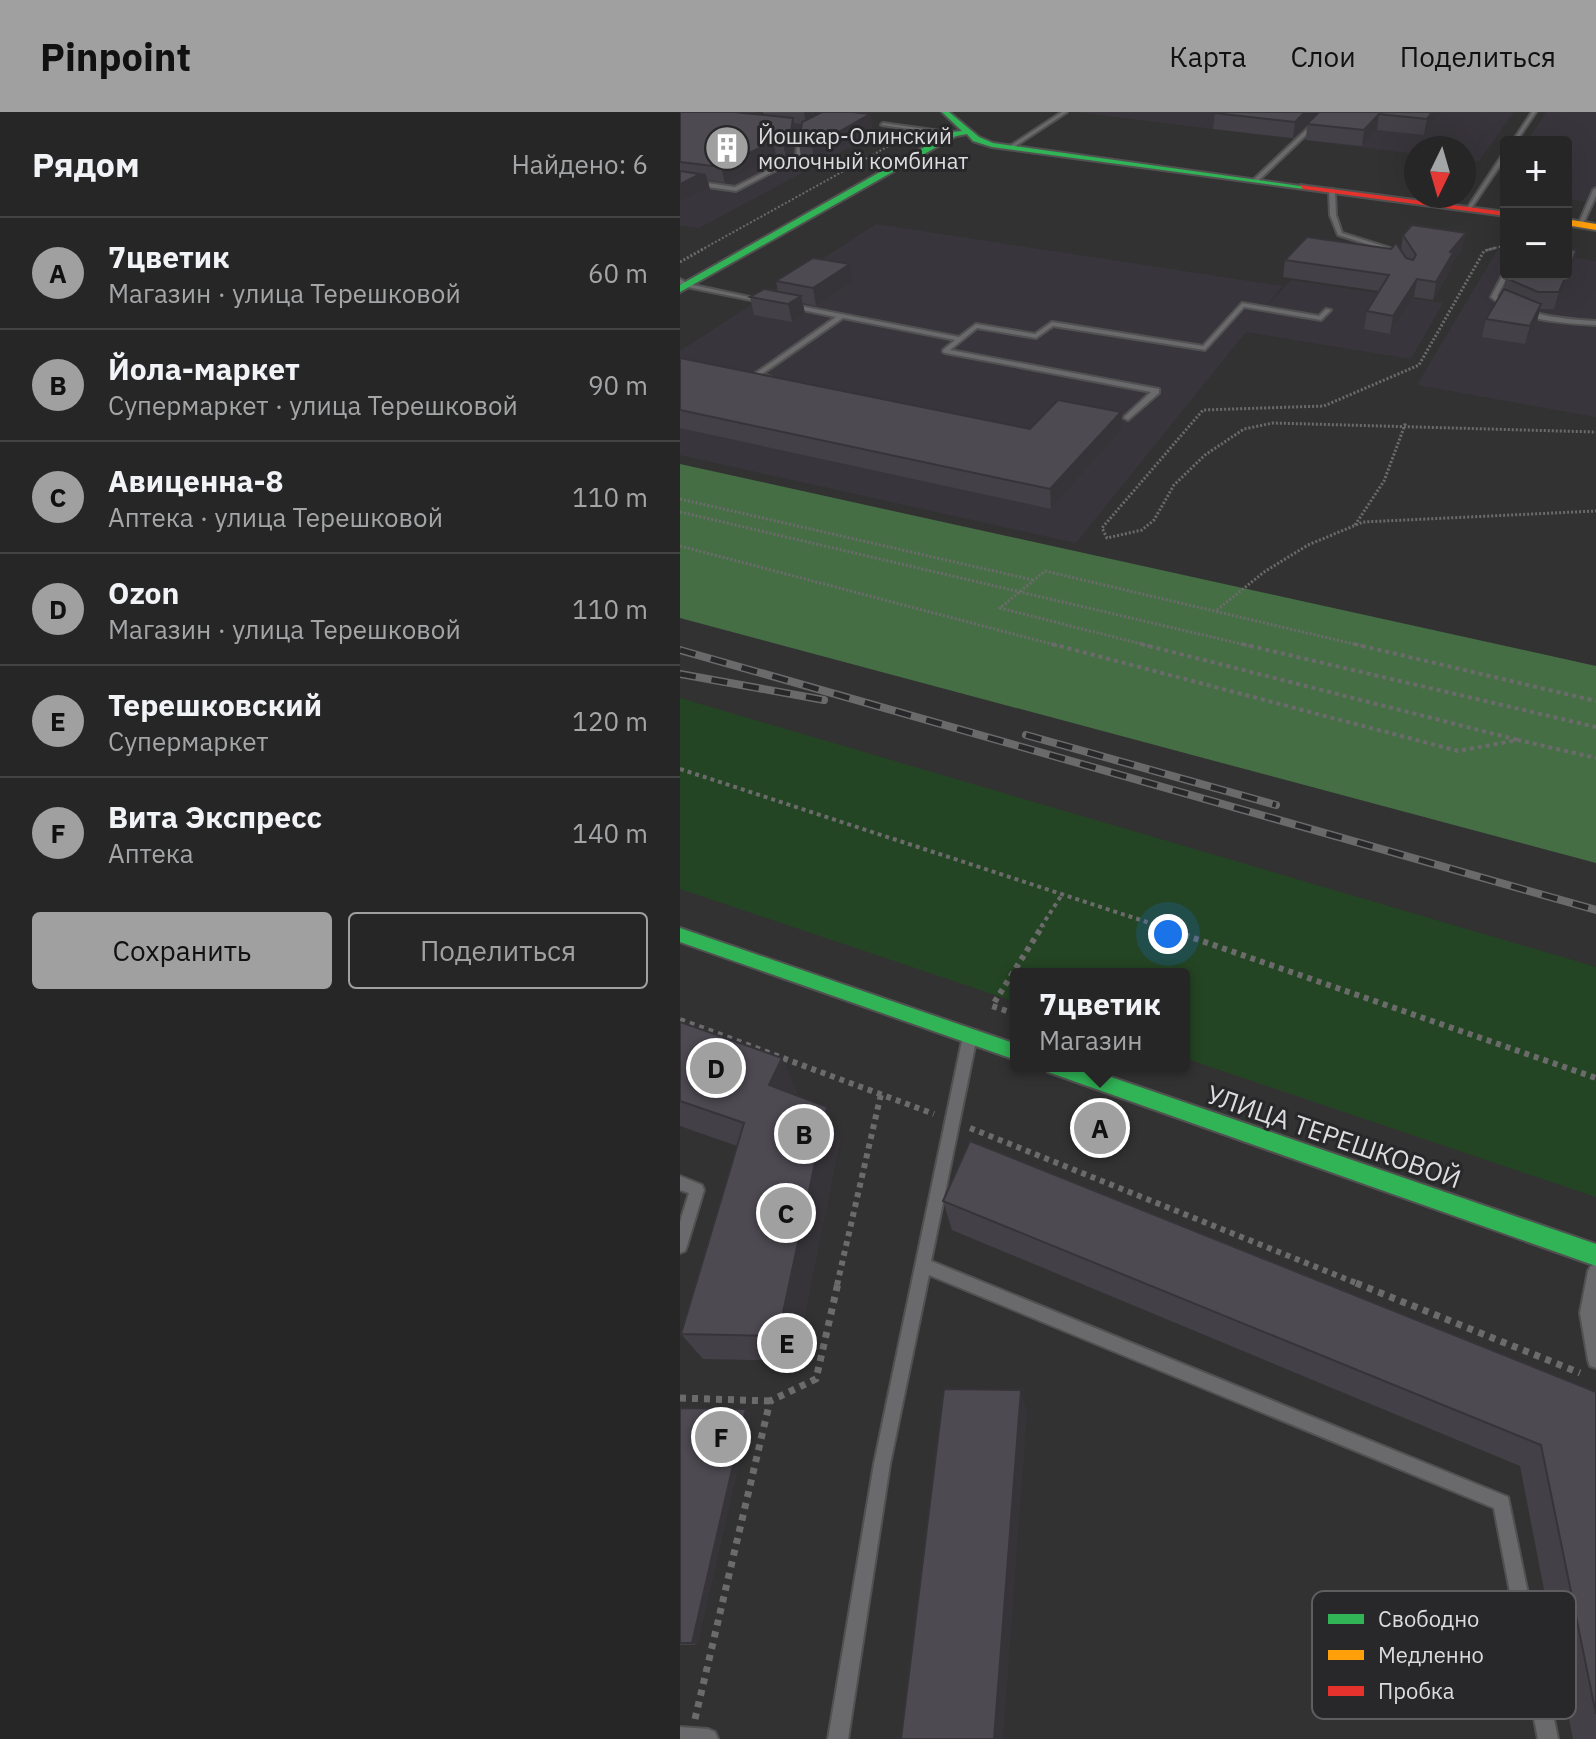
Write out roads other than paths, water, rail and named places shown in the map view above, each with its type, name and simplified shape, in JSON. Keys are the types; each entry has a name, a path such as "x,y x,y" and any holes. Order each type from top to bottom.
{"street":[{"path":"926,112 956,124 982,143 1009,148 1500,213"},
{"path":"682,285 956,124"},
{"path":"680,935 1010,1050"},
{"name":"УЛИЦА ТЕРЕШКОВОЙ","path":"1072,1072 1596,1255"}],"lane":[{"path":"1009,148 1065,112"},
{"path":"1255,181 1328,112"},
{"path":"1518,136 1534,112"},
{"path":"680,181 736,189 798,157 800,134 824,122"},
{"path":"883,124 956,124"},
{"path":"794,128 808,130"},
{"path":"1522,130 1535,131"},
{"path":"1468,209 1500,162"},
{"path":"1581,224 1596,190"},
{"path":"1332,191 1333,215 1340,234 1394,251 1401,262"},
{"path":"1503,280 1494,297 1502,304 1561,320 1596,323"},
{"path":"682,285 960,339"},
{"path":"1128,418 1156,391 945,351 976,326 1036,336 1052,324 1205,348 1242,305 1321,318 1328,310"},
{"path":"786,381 756,375 842,316"},
{"path":"838,1739 882,1464 970,1036"},
{"path":"680,1183 697,1190 680,1246"},
{"path":"923,1265 1502,1503 1519,1591"},
{"path":"1596,1271 1588,1313 1596,1360"},
{"path":"1544,1719 1548,1739"}],"railway":[{"path":"680,650 1596,910"},
{"path":"680,674 824,700"},
{"path":"1026,735 1276,805"}],"place":[{"name":"Йошкар-Олинский молочный комбинат","path":"727,148"},
{"name":"Ozon","path":"716,1068"},
{"name":"7цветик","path":"1100,1128"},
{"name":"Йола-маркет","path":"804,1134"},
{"name":"Авиценна-8","path":"786,1213"},
{"name":"Терешковский","path":"787,1343"},
{"name":"Вита Экспресс","path":"721,1437"}]}
